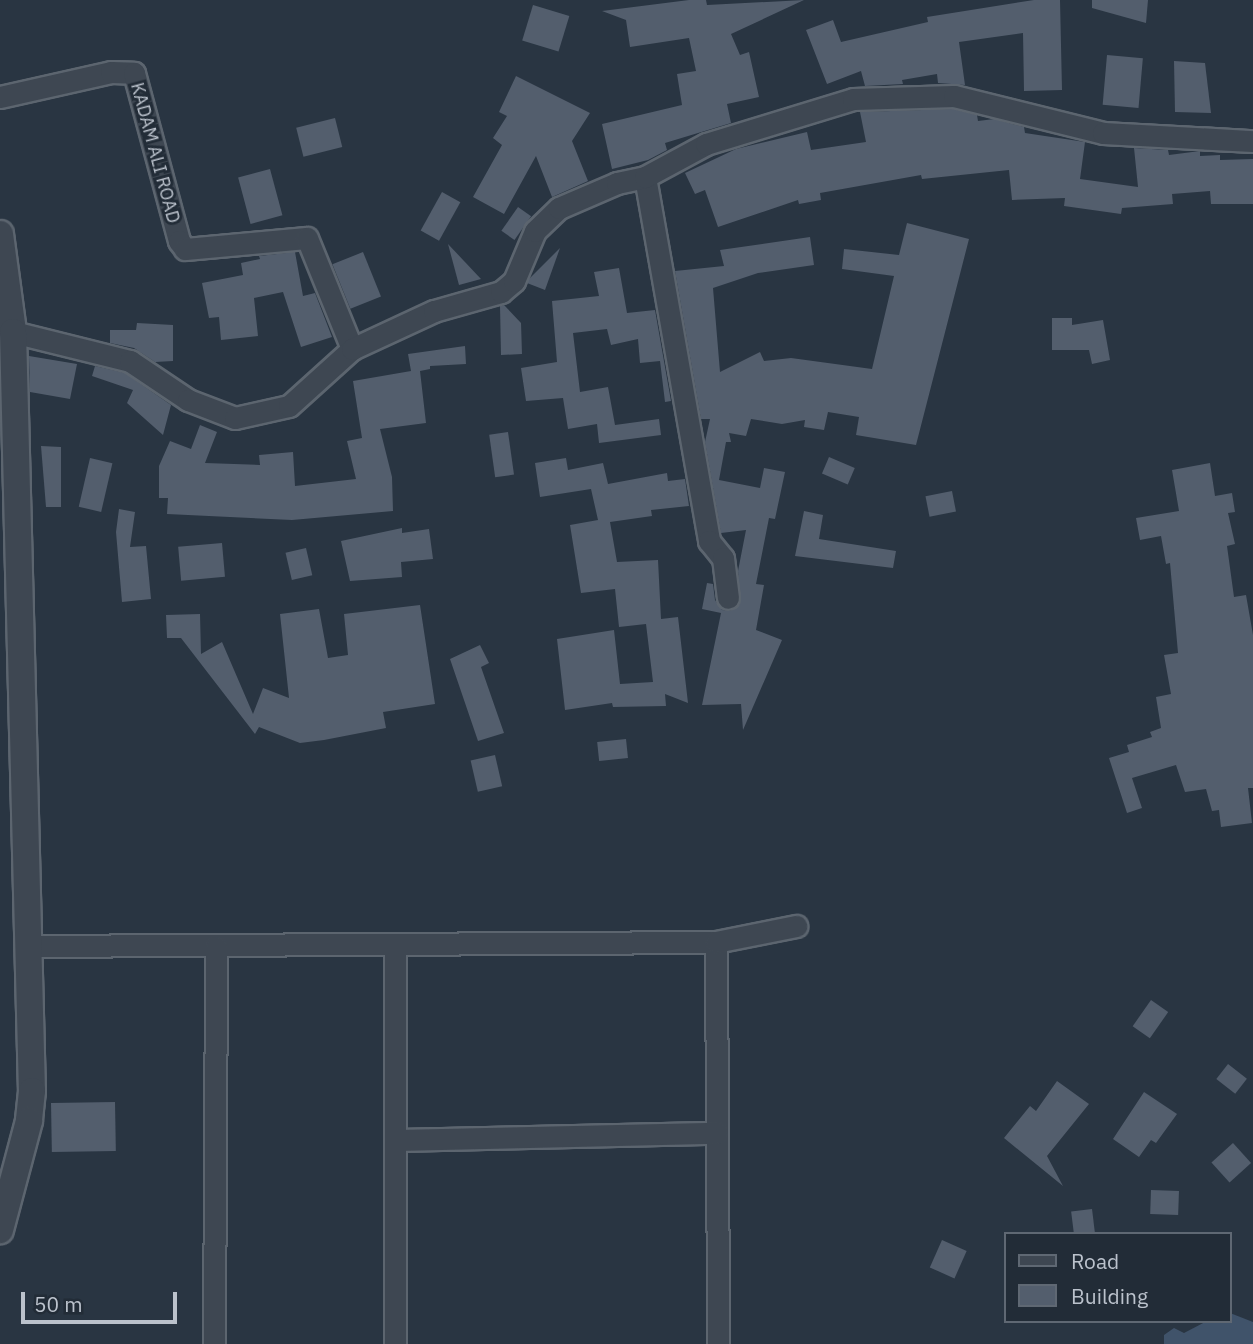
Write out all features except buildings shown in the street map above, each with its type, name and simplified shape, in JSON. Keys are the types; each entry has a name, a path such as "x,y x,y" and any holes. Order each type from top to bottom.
{"street":[{"name":"KADAM ALI ROAD","path":"0,97 111,72 134,73 185,249 307,238 352,349"},
{"path":"13,332 130,361 188,400 235,418 289,406 352,349 434,311 501,292 514,281 544,218 617,183 645,177 706,144 853,99 896,94 954,96 1103,133 1253,141"},
{"path":"645,177 681,395 689,407 709,541 723,558 728,598"},
{"path":"0,234 13,332 30,1121 0,1230"},
{"path":"26,946 216,947 716,942 796,926"},
{"path":"716,942 718,1344"},
{"path":"395,945 395,1344"},
{"path":"214,1344 216,947"},
{"path":"397,1140 717,1133"}],"water":[{"path":"1232,1314 1253,1322 1253,1344 1164,1344 1164,1335 1174,1328 1184,1333 1203,1323 1232,1323"}]}
